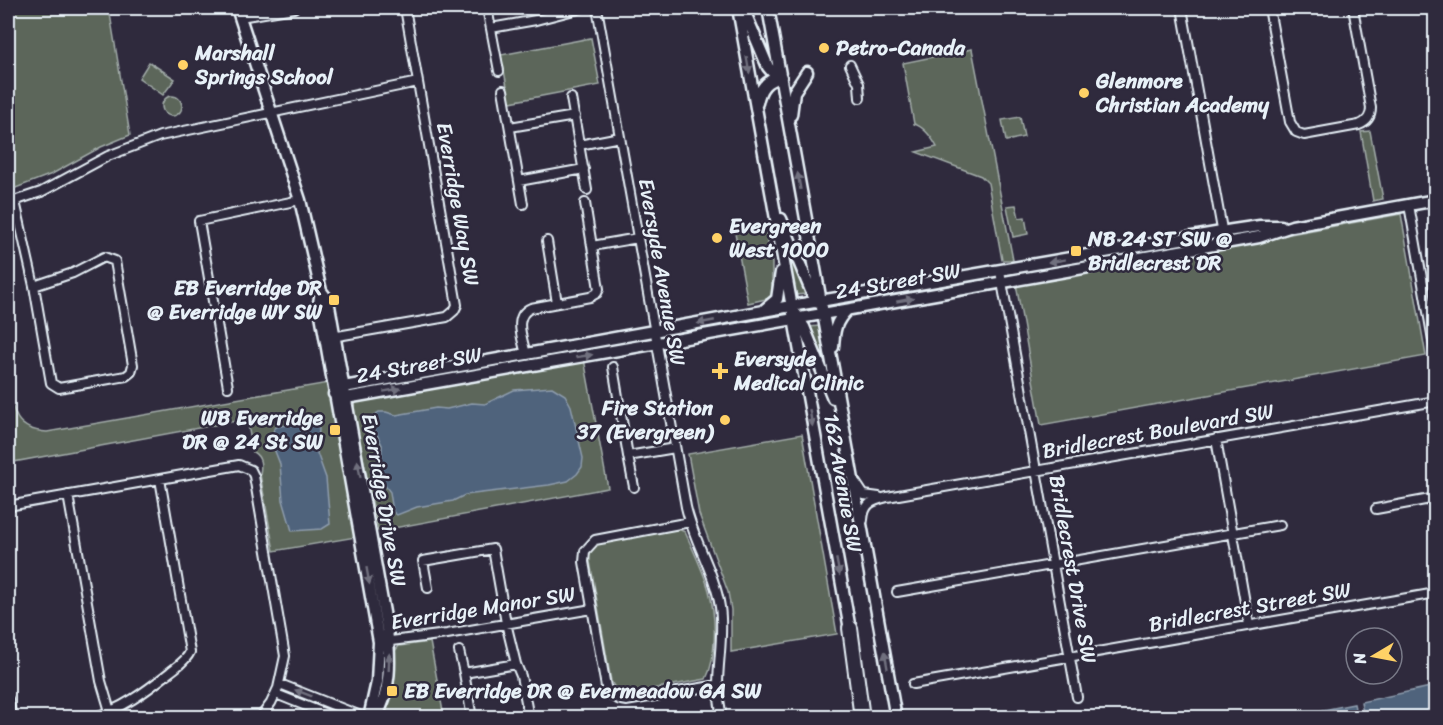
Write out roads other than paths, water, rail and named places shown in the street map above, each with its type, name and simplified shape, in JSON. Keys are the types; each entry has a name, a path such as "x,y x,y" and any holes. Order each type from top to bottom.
{"highway":[{"path":"850,628 862,717"}],"street":[{"path":"238,12 294,8"},
{"name":"Everridge Way SW","path":"330,337 447,316 456,308 457,303 405,8"},
{"path":"487,8 499,71"},
{"path":"491,28 562,10 582,8"},
{"name":"Eversyde Avenue SW","path":"597,8 690,522 713,580 720,608 722,627 718,685 722,717"},
{"name":"162 Avenue SW","path":"738,8 867,717"},
{"path":"743,8 768,67 780,77"},
{"name":"162 Avenue SW","path":"768,8 896,717"},
{"path":"1182,8 1223,237"},
{"path":"1269,8 1290,122 1296,132 1304,135 1359,125 1365,123 1370,115 1371,108 1353,8"},
{"name":"Everridge Drive SW","path":"238,12 300,201 321,291 328,300 334,394 365,535"},
{"path":"850,65 859,84 860,98"},
{"path":"790,130 794,92 807,72"},
{"path":"756,107 762,87 771,79 780,77"},
{"path":"34,286 73,273 104,257 114,261 133,365 131,372 126,376 59,388 51,383 34,286 11,202 50,188 98,161 138,143 177,132 418,82"},
{"path":"503,90 524,204"},
{"path":"571,98 588,190"},
{"path":"510,127 574,116"},
{"path":"579,145 620,137"},
{"path":"519,180 584,169"},
{"path":"772,197 822,307"},
{"name":"24 Street SW","path":"345,392 657,344 792,312 1223,237 1260,226 1292,226 1436,200"},
{"path":"228,387 199,221 300,201"},
{"path":"525,355 520,323 521,314 531,308 590,297 597,293 599,282 585,203"},
{"path":"1409,205 1436,357"},
{"path":"592,246 638,238"},
{"path":"547,241 557,303"},
{"path":"764,311 774,303 779,293 782,254"},
{"name":"24 Street SW","path":"822,307 847,310 1002,276"},
{"name":"Bridlecrest Drive SW","path":"1002,276 1077,697"},
{"path":"832,362 834,328 847,310"},
{"name":"24 Street SW","path":"334,394 525,355 764,311 792,312"},
{"path":"792,312 843,422"},
{"name":"Everridge Drive SW","path":"330,337 345,392 365,535 384,642 386,690 375,717"},
{"path":"613,367 634,487"},
{"name":"Bridlecrest Boulevard SW","path":"887,497 1436,401"},
{"path":"1216,439 1249,625"},
{"path":"628,456 675,447"},
{"path":"8,506 241,465 248,467 252,472 285,656 276,694 260,717"},
{"path":"854,477 864,495 887,497"},
{"path":"92,717 111,715 145,692 185,660 190,652 160,479"},
{"path":"68,495 101,681 111,715"},
{"path":"862,526 866,506 870,502 887,497"},
{"path":"1376,508 1436,498"},
{"path":"690,522 599,539 590,544 584,557 592,609 606,687 609,693 617,699 626,701 718,685"},
{"path":"897,592 1281,525"},
{"path":"428,588 423,561 493,549 506,623 521,676 529,717"},
{"name":"Bridlecrest Street SW","path":"913,684 1436,593"},
{"name":"Everridge Manor SW","path":"384,642 447,634 592,609"},
{"name":"Everridge Drive SW","path":"367,717 377,682 384,642"},
{"path":"459,651 472,717"},
{"path":"464,673 516,664"},
{"path":"280,684 367,717"},
{"path":"276,694 336,717"},
{"path":"8,699 12,717"}],"water":[{"path":"552,387 565,395 571,406 583,458 582,467 577,474 568,481 549,485 465,495 453,501 417,507 397,515 393,512 390,492 383,483 382,445 372,424 373,416 379,412 396,415 436,408 447,409 472,403 485,404 514,390"},
{"path":"313,423 319,429 317,453 326,478 330,524 322,529 292,531 283,500 280,464 271,441 274,429 278,426"},
{"path":"1435,686 1435,714 1426,718 1364,717 1361,702"},
{"path":"1354,704 1357,717 1288,717"}],"place":[{"name":"Petro-Canada","path":"824,48"},
{"name":"Marshall Springs School","path":"183,65"},
{"name":"Glenmore Christian Academy","path":"1084,93"},
{"name":"Evergreen West 1000","path":"717,238"},
{"name":"NB 24 ST SW @ Bridlecrest DR","path":"1076,251"},
{"name":"EB Everridge DR @ Everridge WY SW","path":"334,300"},
{"name":"Eversyde Medical Clinic","path":"720,371"},
{"name":"Fire Station 37 (Evergreen)","path":"725,420"},
{"name":"WB Everridge DR @ 24 St SW","path":"335,430"},
{"name":"EB Everridge DR @ Evermeadow GA SW","path":"392,691"}]}
